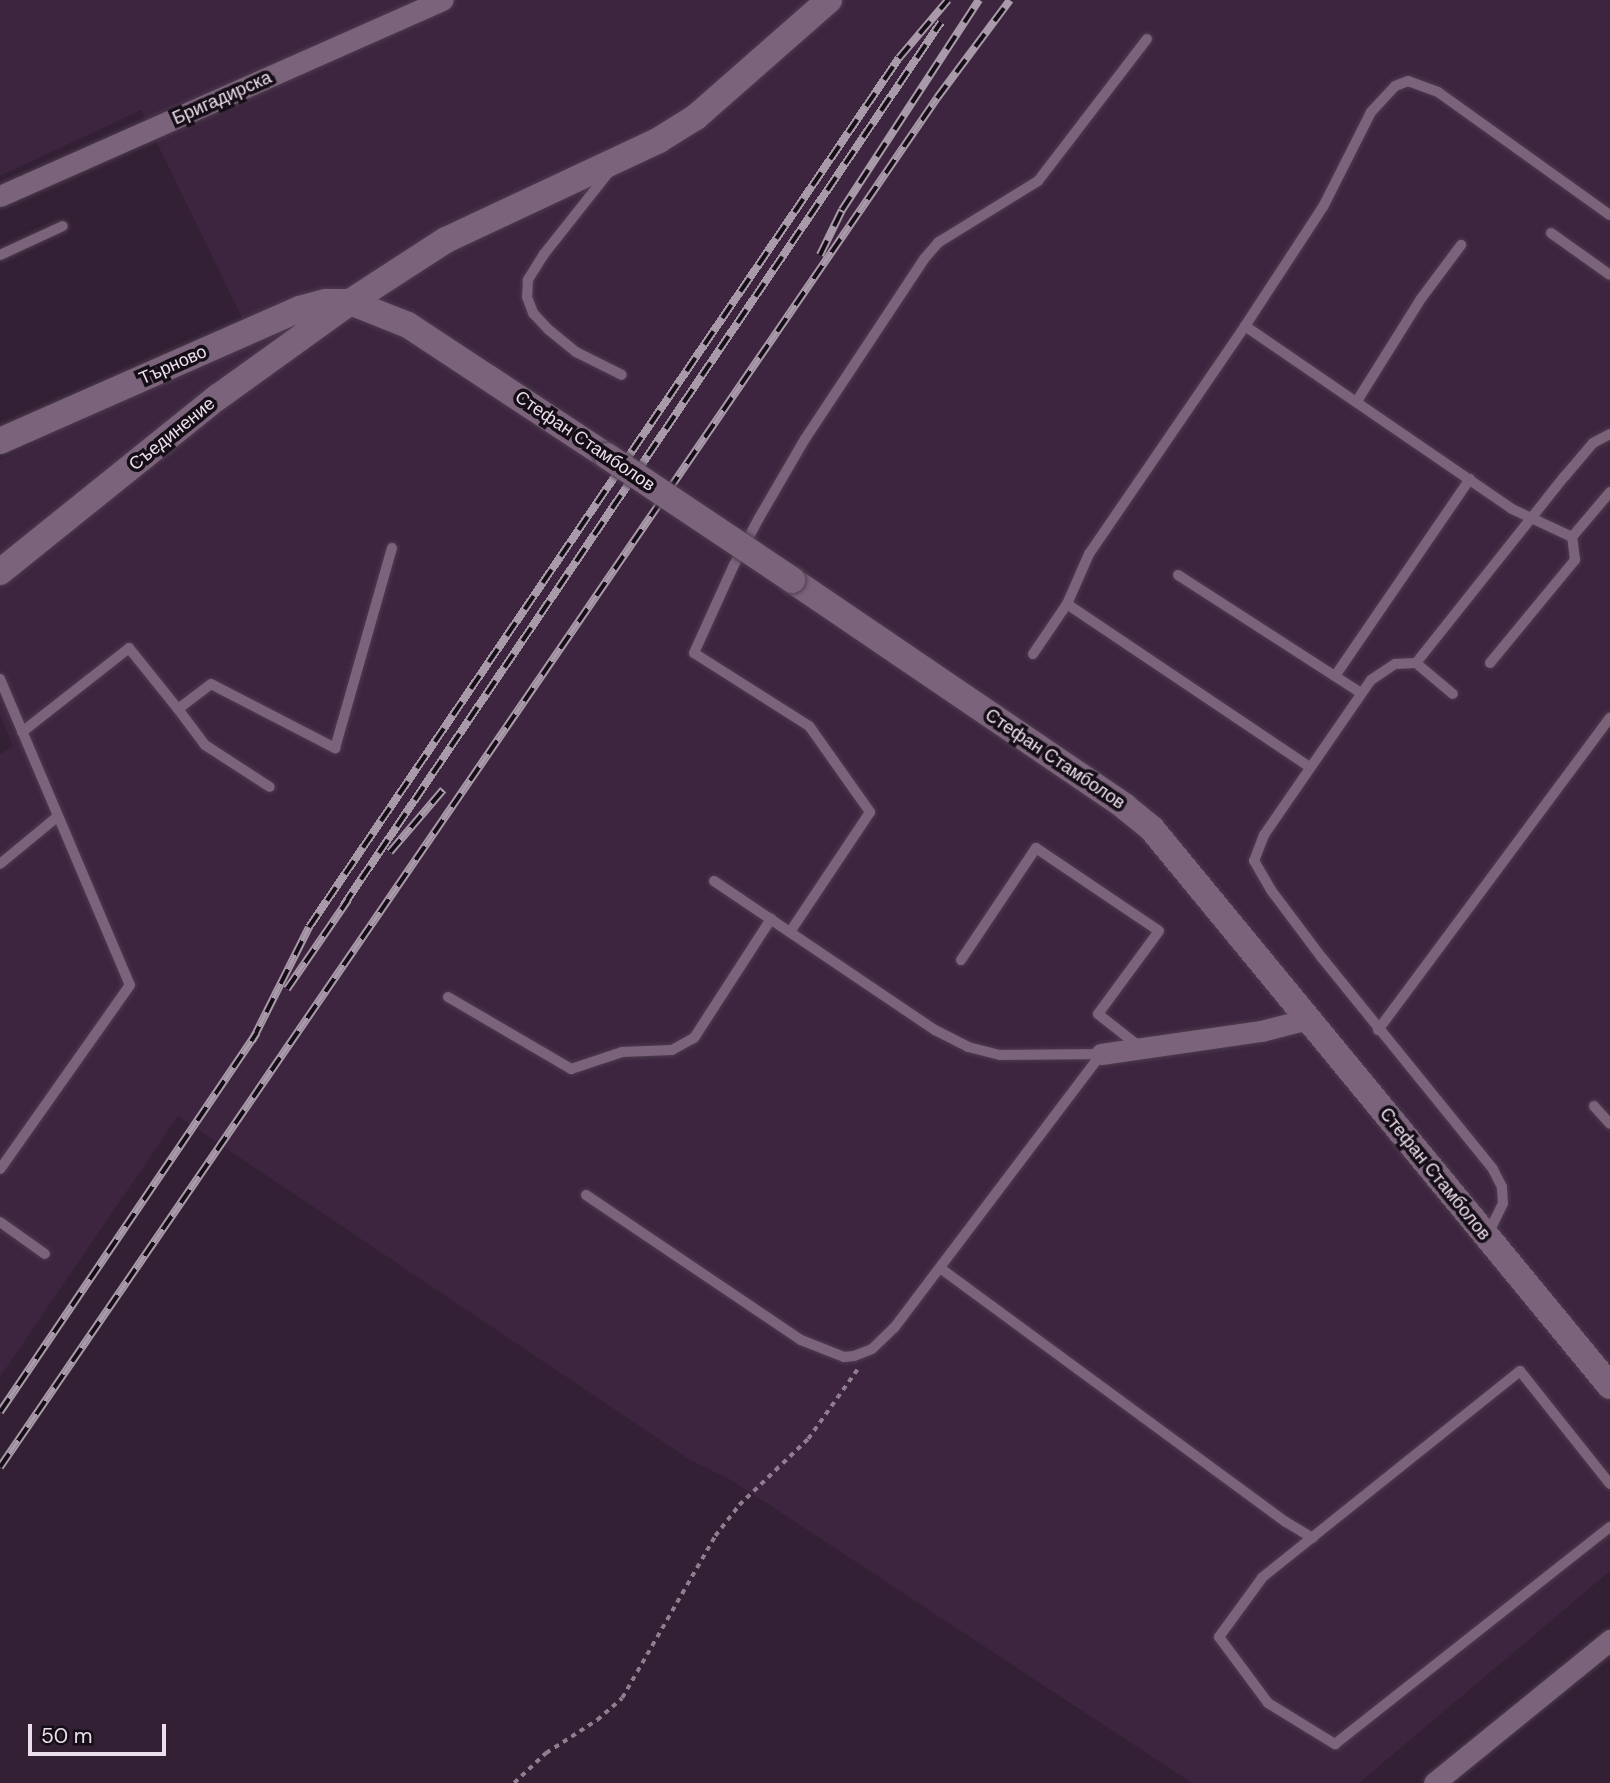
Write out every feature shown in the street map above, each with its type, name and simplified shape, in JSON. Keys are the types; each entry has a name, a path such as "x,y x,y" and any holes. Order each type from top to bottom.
{"street":[{"name":"Бригадирска","path":"0,196 443,0"},
{"name":"Съединение","path":"0,572 218,397 350,302 446,240 620,158 696,117 829,0"},
{"name":"Търново","path":"0,441 299,309 326,302 350,302"},
{"name":"Стефан Стамболов","path":"350,302 408,324 792,580 1133,813 1152,830 1610,1386"},
{"path":"1101,1054 1261,1031 1308,1019"},
{"path":"1434,1783 1610,1640"}],"lane":[{"path":"790,932 870,812 809,726 694,653 734,565 805,439 924,259 939,242 1038,181 1147,39"},
{"path":"1033,654 1068,604 1089,554 1245,327 1323,207 1371,112 1395,86 1408,81 1438,92 1610,215"},
{"path":"620,158 544,254 528,280 527,297 533,313 549,331 576,352 622,375"},
{"path":"0,255 63,226"},
{"path":"1551,233 1610,275"},
{"path":"1357,401 1420,300 1461,245"},
{"path":"1245,327 1532,520 1572,537"},
{"path":"1416,663 1593,443 1610,434"},
{"path":"1335,676 1470,480"},
{"path":"1490,663 1574,560 1572,537 1610,492"},
{"path":"178,709 212,684 335,748 392,548"},
{"path":"1178,575 1361,693"},
{"path":"1068,604 1310,767"},
{"path":"22,732 129,648 205,745 270,787"},
{"path":"1453,694 1416,663 1395,664 1382,670 1361,693 1264,835 1254,861 1271,890 1378,1030 1493,1169 1503,1187 1503,1203 1487,1237"},
{"path":"0,679 130,985 0,1169"},
{"path":"1378,1030 1610,718"},
{"path":"0,864 57,817"},
{"path":"961,960 1036,848 1159,930 1098,1014 1140,1047"},
{"path":"714,881 935,1030 968,1047 1000,1055 1101,1054"},
{"path":"448,997 571,1069 622,1052 672,1050 694,1038 771,919"},
{"path":"586,1195 801,1340 844,1357 872,1349 894,1328 1101,1054"},
{"path":"1594,1106 1610,1124"},
{"path":"0,1223 45,1254"},
{"path":"940,1268 1286,1522 1313,1538"},
{"path":"1610,1484 1520,1371 1262,1578 1219,1637 1268,1703 1335,1744 1610,1527"}],"path":[{"path":"514,1783 546,1753 597,1720 622,1698 716,1536 739,1504 808,1439 872,1349"}],"shaded area":[{"path":"0,0 1610,0 1610,1571 1359,1783 1192,1783 733,1481 690,1460 178,1116 0,1377 0,754 13,747 0,715 0,460 249,332 141,110 0,176"}],"railway":[{"path":"252,1041 309,927 899,58 948,0"},
{"path":"820,255 842,210 979,0"},
{"path":"0,1467 937,98 1010,0"},
{"path":"343,906 941,22"},
{"path":"390,852 443,790"},
{"path":"287,989 348,900"},
{"path":"0,1412 257,1033"}]}
